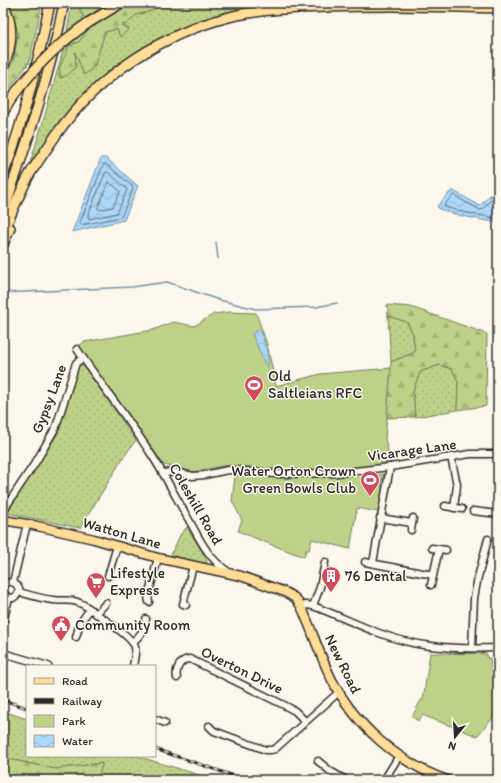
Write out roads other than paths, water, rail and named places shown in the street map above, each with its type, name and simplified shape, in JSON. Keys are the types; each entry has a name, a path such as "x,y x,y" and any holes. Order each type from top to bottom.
{"highway":[{"path":"3,175 24,113 37,64 50,3"},
{"path":"3,212 49,72 64,3"},
{"path":"3,112 23,83 51,52 88,23 121,3"},
{"path":"314,3 361,6"},
{"path":"3,232 31,173 57,134 85,100 121,69 166,40 200,26 233,16 285,9 425,5 498,8"},
{"path":"3,244 41,158"}],"main road":[{"path":"3,3 12,31 10,48 3,68"},
{"name":"Watton Lane","path":"3,520 94,538 158,558 233,574"},
{"name":"Coleshill Road","path":"233,574 285,592 295,598 301,606"},
{"name":"New Road","path":"301,606 331,678 350,709 380,741 399,756 447,780"}],"street":[{"name":"Coleshill Road","path":"77,349 163,473 199,539 213,560 233,574"},
{"name":"Gypsy Lane","path":"3,511 37,460 56,427 76,363 83,358"},
{"name":"Vicarage Lane","path":"163,473 175,472 193,476 228,470 275,474 337,473 390,468 470,454 498,454"},
{"path":"452,457 457,485 454,508"},
{"path":"373,563 390,468"},
{"path":"445,506 462,509"},
{"path":"473,511 498,513"},
{"path":"380,518 412,524"},
{"path":"13,582 27,524"},
{"path":"472,648 474,598 478,576 489,543"},
{"path":"103,567 109,573 117,546"},
{"path":"431,585 435,548 446,550"},
{"path":"149,602 148,596 158,558"},
{"path":"209,569 213,560"},
{"path":"313,606 320,587 325,562"},
{"path":"366,562 433,575"},
{"path":"186,605 183,604 193,566"},
{"path":"3,587 6,583 13,582 18,586 19,592 17,596 13,598 9,598 3,593"},
{"path":"19,592 55,600 75,601 90,609 121,631 132,642 135,648 133,665"},
{"path":"3,622 9,598"},
{"path":"96,614 106,603"},
{"path":"301,606 313,606 400,640 434,647 498,648"},
{"path":"76,637 80,622 90,609"},
{"path":"132,642 139,638 142,634 146,619"},
{"path":"3,653 45,665"},
{"name":"Overton Drive","path":"177,678 176,672 180,662 185,659 190,659 284,705 305,721"},
{"path":"209,726 214,731 266,750 272,750 339,692"},
{"path":"156,719 165,722"},
{"path":"384,780 399,756"},
{"path":"318,761 330,772 346,780"}],"water":[{"path":"101,158 106,158 138,186 124,220 72,232"},
{"path":"452,190 480,206 490,195 498,197 498,223 462,216 439,209 437,206"},
{"path":"259,329 266,348 268,367 265,364 252,334"}],"waterway":[{"path":"216,242 218,259"},
{"path":"3,293 132,287 167,282 219,300 256,309 316,307 337,303"}],"railway":[{"path":"3,700 26,708"},
{"path":"156,749 246,780"}],"place":[{"name":"Old Saltleians RFC","path":"254,402"},
{"name":"Water Orton Crown Green Bowls Club","path":"370,497"},
{"name":"76 Dental","path":"331,593"},
{"name":"Lifestyle Express","path":"96,599"},
{"name":"Community Room","path":"61,642"}]}
